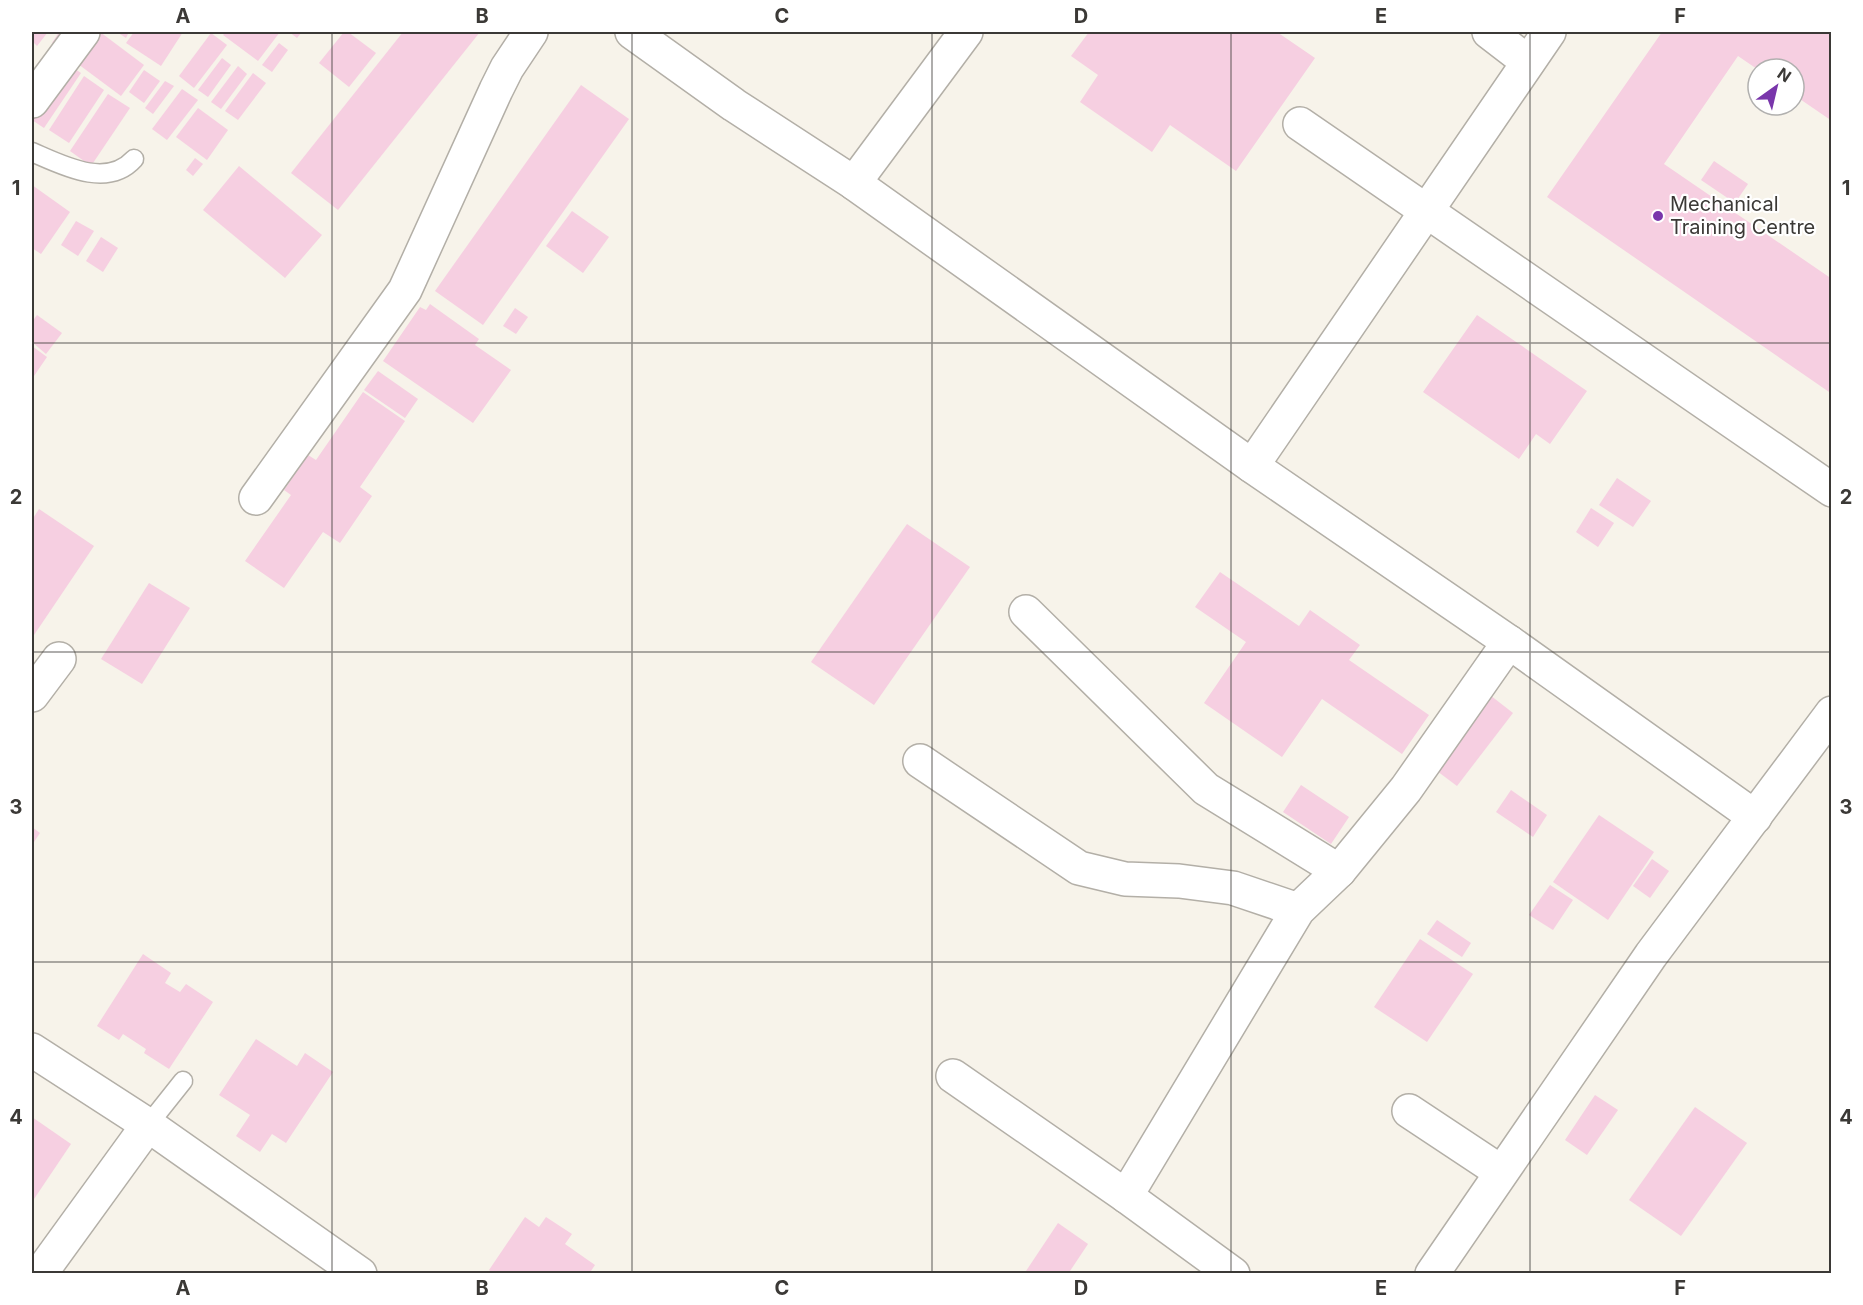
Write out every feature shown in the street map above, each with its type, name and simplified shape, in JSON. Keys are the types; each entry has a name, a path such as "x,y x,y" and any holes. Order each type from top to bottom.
{"street":[{"path":"32,101 83,32"},
{"path":"256,498 405,290 496,90 507,68 531,32"},
{"path":"632,32 734,105 854,183 1252,466 1509,642 1755,817"},
{"path":"854,183 966,32"},
{"path":"1489,32 1528,62"},
{"path":"1252,466 1549,32"},
{"path":"1300,124 1832,490"},
{"path":"1026,612 1206,789 1340,871"},
{"path":"1126,1196 1298,910 1340,871 1406,789 1509,642"},
{"path":"32,695 60,659"},
{"path":"1432,1274 1651,955 1832,712"},
{"path":"920,761 1080,868 1125,879 1179,881 1233,888 1298,910"},
{"path":"32,1050 148,1125 360,1274"},
{"path":"953,1076 1126,1196 1233,1274"},
{"path":"1409,1111 1501,1172"},
{"path":"40,1274 148,1125"}],"lane":[{"path":"32,152 70,168 100,174 127,167 134,159"},
{"path":"148,1125 183,1081"}],"building":[{"path":"32,32 48,32 37,46 32,41"},
{"path":"59,32 70,32 61,48 52,43"},
{"path":"96,32 100,32 144,65 121,96 74,61"},
{"path":"117,32 129,32 126,38"},
{"path":"134,32 183,32 161,66 126,43"},
{"path":"226,32 280,32 258,61 223,35"},
{"path":"289,32 302,32 297,38"},
{"path":"344,32 348,32 376,53 349,87 319,63"},
{"path":"403,32 480,32 338,210 291,173"},
{"path":"1089,32 1277,32 1315,58 1236,171 1170,125 1152,152 1080,102 1098,75 1071,56"},
{"name":"Mechanical Training Centre","path":"1662,32 1832,32 1832,121 1806,103 1806,57 1746,57 1746,61 1738,56 1664,164 1832,279 1832,394 1547,197"},
{"path":"211,33 227,45 194,88 179,76"},
{"path":"279,43 288,50 272,72 262,65"},
{"path":"222,58 231,65 208,97 198,90"},
{"path":"63,61 81,73 44,128 32,120 32,109"},
{"path":"238,66 247,74 221,109 211,102"},
{"path":"144,70 160,81 144,103 129,92"},
{"path":"253,73 266,83 238,120 225,111"},
{"path":"84,76 104,90 69,143 49,130"},
{"path":"165,81 174,86 153,114 145,108"},
{"path":"581,85 629,119 483,325 435,291"},
{"path":"182,89 198,100 167,140 152,129"},
{"path":"108,94 130,108 91,166 70,151"},
{"path":"198,108 228,130 207,160 176,137"},
{"path":"195,158 203,164 193,176 186,170"},
{"path":"1714,161 1748,184 1735,203 1701,180"},
{"path":"239,166 322,235 285,278 203,210"},
{"path":"32,185 70,212 41,254 32,248"},
{"path":"572,211 609,237 583,273 546,246"},
{"path":"76,221 94,231 78,256 61,245"},
{"path":"101,237 118,248 103,272 86,261"},
{"path":"430,304 479,339 475,345 511,370 473,423 383,361 420,307 426,310"},
{"path":"515,308 528,317 516,334 503,326"},
{"path":"37,315 62,333 46,354 32,342 32,322"},
{"path":"1477,315 1587,391 1550,444 1536,434 1519,459 1423,392"},
{"path":"32,346 47,357 34,376 32,374"},
{"path":"378,371 418,399 405,418 364,390"},
{"path":"363,392 405,421 360,487 372,496 340,543 323,532 284,588 245,561 291,495 284,490 308,455 316,460"},
{"path":"1617,478 1651,501 1633,527 1599,505"},
{"path":"1591,508 1614,523 1598,547 1576,532"},
{"path":"39,509 94,546 32,638 32,520"},
{"path":"907,524 970,567 874,705 811,662"},
{"path":"1220,572 1299,626 1310,610 1360,645 1349,660 1429,715 1402,754 1322,699 1282,757 1204,703 1246,642 1195,607"},
{"path":"149,583 190,608 142,684 101,659"},
{"path":"1486,692 1513,713 1457,786 1429,765"},
{"path":"1301,785 1349,817 1331,844 1283,812"},
{"path":"1511,790 1547,815 1533,837 1496,812"},
{"path":"1599,815 1654,852 1608,920 1553,882"},
{"path":"32,827 40,833 32,845"},
{"path":"1652,859 1669,871 1650,898 1633,886"},
{"path":"1550,885 1573,900 1553,930 1529,915"},
{"path":"1437,920 1471,943 1462,957 1427,934"},
{"path":"1420,939 1473,974 1427,1042 1374,1007"},
{"path":"143,954 171,973 165,983 180,992 186,984 213,1002 169,1069 144,1053 146,1049 123,1034 119,1040 97,1026"},
{"path":"256,1039 297,1066 305,1053 333,1072 286,1143 272,1134 260,1152 236,1136 250,1115 219,1095"},
{"path":"1595,1095 1618,1110 1587,1155 1565,1140"},
{"path":"1695,1107 1747,1143 1681,1236 1629,1200"},
{"path":"32,1117 71,1144 32,1202"},
{"path":"525,1217 539,1227 546,1217 572,1234 565,1244 595,1265 589,1274 494,1274 489,1270"},
{"path":"1058,1223 1088,1244 1068,1274 1024,1274"}],"place":[{"name":"Mechanical Training Centre","path":"1658,216"}]}
